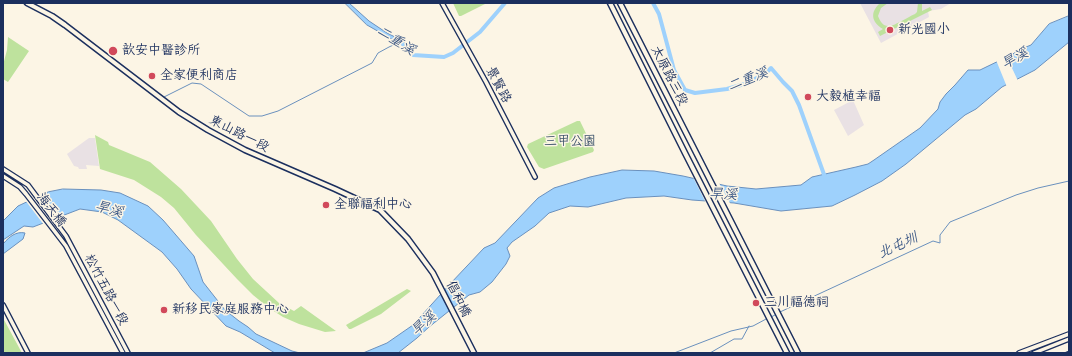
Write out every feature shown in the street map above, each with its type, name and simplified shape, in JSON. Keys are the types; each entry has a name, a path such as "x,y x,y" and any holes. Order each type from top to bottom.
{"main road":[{"name":"東山路一段","path":"27,3 52,16 65,25 179,112 208,130 247,151 380,210 408,239 433,273 436,280"},
{"name":"太原路三段","path":"610,3 787,353"},
{"name":"太原路三段","path":"620,3 798,353"},
{"name":"倡和橋","path":"436,280 474,353"}],"street":[{"name":"景賢路","path":"442,3 535,177"},
{"name":"海天橋","path":"3,169 28,185 66,236"},
{"name":"海天橋","path":"3,176 20,187 61,239"},
{"name":"松竹五路一段","path":"66,236 128,353"},
{"name":"松竹五路一段","path":"61,239 123,353"},
{"path":"3,306 28,353"},
{"path":"1019,353 1069,334"},
{"path":"1034,353 1069,339"}],"shaded area":[{"name":"新光國小","path":"860,3 951,3 941,9 928,11 929,17 881,43"},
{"path":"853,100 864,125 848,136 834,110"},
{"path":"89,138 95,138 99,166 86,165 87,169 79,169 78,167 74,166 67,154"}],"green space":[{"path":"453,3 487,3 459,16"},
{"path":"880,3 888,3 881,8 878,16 885,26 892,26 915,14 917,12 918,3 922,3 922,11 930,7 932,10 880,36 878,32 883,29 874,20 873,13"},
{"path":"8,37 29,51 8,82 3,79 3,65 7,50"},
{"name":"三甲公園","path":"577,121 580,121 594,150 593,152 544,169 539,167 527,147 528,144"},
{"path":"95,135 108,142 109,145 150,162 181,189 211,221 237,259 253,279 279,303 294,311 301,306 336,331 325,332 299,324 283,317 253,295 196,235 174,208 161,197 134,180 100,169"},
{"path":"407,289 411,291 381,314 351,329 349,329 346,325"},
{"path":"3,318 22,353 3,353"}],"water":[{"name":"二重溪","path":"345,3 349,3 369,21 387,33 405,42 402,45 367,25"},
{"name":"旱溪","path":"1069,16 1069,42 1035,70 1002,87 976,109 965,115 906,164 882,181 832,206 781,211 734,203 664,196 626,198 588,207 570,206 549,213 535,226 512,242 507,248 510,256 506,264 492,282 480,292 469,295 398,353 363,353 387,343 413,325 484,248 495,243 538,198 554,188 590,177 622,170 654,171 727,186 756,189 801,185 812,177 868,164 920,128 938,109 940,102 946,94 968,70 980,70 1031,45 1049,24"},
{"name":"旱溪","path":"63,189 101,190 120,193 148,206 163,220 194,256 203,282 225,310 256,334 292,351 300,353 275,353 240,332 226,326 191,289 177,269 162,252 118,220 102,212 80,209 33,227 24,226 3,240 3,221 18,206 48,192"},
{"path":"25,233 23,239 3,254 3,240 4,243 16,234"}],"pier":[{"path":"1006,55 1018,81 1007,87 996,60"},
{"path":"693,177 719,183 731,205 706,203"},
{"path":"40,194 60,219 44,225 25,200"}],"waterway":[{"name":"二重溪","path":"400,41 413,55 444,57 453,53 480,32 505,3"},
{"name":"二重溪","path":"653,3 659,14 674,70 685,90 695,93 727,89 744,84 765,74 771,68 792,91 799,105 826,180"},
{"path":"164,97 192,83 201,84 249,116 262,116 278,111 372,63 378,53 400,42"},
{"name":"北屯圳","path":"780,312 933,241 940,243 940,235 950,222 1016,195 1069,181"},
{"name":"北屯圳","path":"771,317 777,314"},
{"name":"北屯圳","path":"674,353 731,331 753,326 768,318"},
{"name":"北屯圳","path":"710,353 734,339 742,339 749,326"}],"railway":[{"path":"1064,353 1069,351"}],"place":[{"name":"新光國小","path":"890,30"},
{"name":"歆安中醫診所","path":"113,51"},
{"name":"全家便利商店","path":"152,76"},
{"name":"大毅植幸福","path":"808,97"},
{"name":"全聯福利中心","path":"326,205"},
{"name":"三川福德祠","path":"756,303"},
{"name":"新移民家庭服務中心","path":"164,310"}]}
